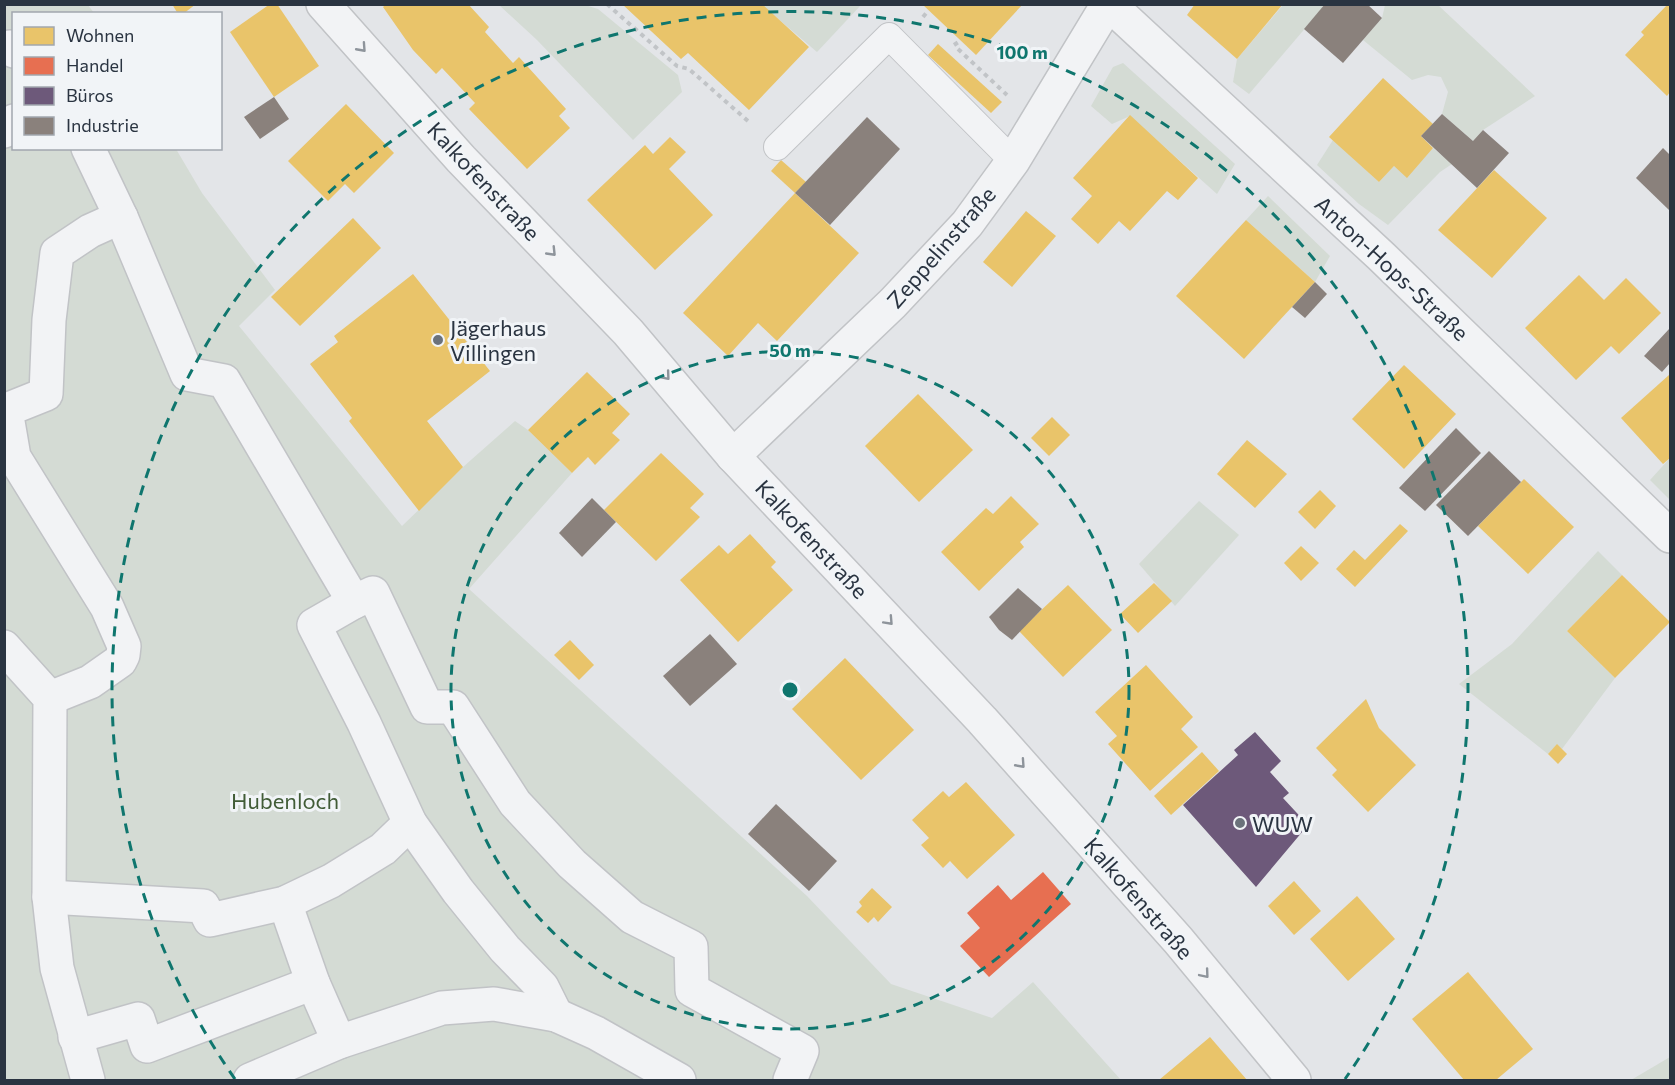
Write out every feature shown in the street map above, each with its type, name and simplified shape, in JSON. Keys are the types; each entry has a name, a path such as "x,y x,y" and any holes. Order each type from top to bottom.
{"street":[{"name":"Kalkofenstraße","path":"323,4 461,159 628,332 733,456 982,720 1178,940 1294,1080"},
{"name":"Zeppelinstraße","path":"733,456 893,303 967,224 1013,161 1109,4"},
{"name":"Anton-Hops-Straße","path":"1109,4 1381,256 1671,536"},
{"path":"89,150 121,217 187,374 224,381 354,602"},
{"path":"50,698 90,682 120,661 124,646 107,607 14,457 6,410 46,394 49,320 57,253 90,231 121,217"},
{"path":"556,1015 542,987 498,941 458,891 410,823 364,723 314,625 373,593 427,706 453,707 515,803 572,864 632,917 691,947 692,990 802,1051 790,1080 792,1080"},
{"path":"4,647 50,698 49,897 57,968 88,1080"},
{"path":"49,897 203,906 210,920 285,903 331,881 383,849 410,823"},
{"path":"285,903 313,983 339,1042"},
{"path":"75,1038 138,1019 147,1046 313,983"},
{"path":"250,1080 339,1042 442,1008 494,1004 556,1015 596,1033 679,1080"}],"lane":[{"path":"777,147 889,36 1013,161"}],"path":[{"path":"607,4 677,66 689,69 777,147"},
{"path":"923,17 928,11"},
{"path":"918,12 931,24"},
{"path":"946,38 1036,122"},
{"path":"954,45 960,41"}],"green space":[{"name":"Hubenloch","path":"5,4 88,5 93,12 12,12 12,150 177,150 202,193 275,290 239,326 402,526 515,421 528,430 572,473 469,589 807,896 891,984 992,1018 1033,982 1121,1080 5,1080"},
{"path":"499,5 585,5 598,9 678,75 682,92 633,140 537,40"},
{"path":"762,5 861,5 817,52"},
{"path":"1283,5 1325,5 1249,94 1233,82 1237,59"},
{"path":"1385,5 1438,5 1535,96 1483,130 1473,141 1442,114 1448,92 1441,77 1428,75 1412,80 1363,40 1382,18"},
{"path":"1123,63 1235,164 1217,194 1130,116 1112,124 1091,106 1113,67"},
{"path":"1333,140 1379,182 1394,166 1407,177 1433,148 1452,164 1440,172 1388,225 1359,204 1317,165"},
{"path":"1268,196 1330,256 1315,282 1246,220"},
{"path":"1670,458 1670,500 1650,480"},
{"path":"1199,501 1239,535 1175,606 1139,564"},
{"path":"1598,551 1622,575 1567,631 1615,678 1562,749 1557,745 1548,754 1459,684 1512,644"},
{"path":"1670,1057 1670,1080 1631,1080"}],"building: Wohnen":[{"path":"172,4 196,4 186,12 177,12"},
{"path":"270,4 277,4 319,66 274,97 230,32"},
{"path":"386,4 468,4 489,27 485,32 513,63 519,57 566,109 559,116 570,128 527,169 469,109 475,103 442,68 436,74 413,50 383,7"},
{"path":"622,4 762,4 809,47 749,110 688,53 681,59"},
{"path":"922,4 1023,4 976,55"},
{"path":"1195,4 1283,4 1237,59 1187,15"},
{"path":"1670,4 1670,92 1667,96 1625,55 1644,35 1641,32"},
{"path":"938,44 1002,102 991,113 928,55"},
{"path":"1383,78 1433,124 1421,136 1433,148 1407,178 1394,166 1379,182 1329,137"},
{"path":"346,104 394,153 354,193 345,184 328,201 288,161"},
{"path":"1130,115 1198,178 1178,200 1167,191 1130,231 1119,221 1098,244 1071,219 1092,196 1073,178"},
{"path":"670,137 686,152 669,169 713,215 655,270 587,200 645,145 653,154"},
{"path":"781,160 806,182 795,193 771,171"},
{"path":"1494,170 1547,218 1492,278 1438,230"},
{"path":"795,193 859,253 777,341 758,323 728,356 683,313"},
{"path":"1026,211 1056,236 1012,287 983,262"},
{"path":"353,218 381,248 300,326 271,297"},
{"path":"1246,220 1315,282 1244,359 1176,296"},
{"path":"413,274 490,371 427,421 463,467 419,511 349,421 352,418 310,364 338,342 334,336"},
{"path":"1579,275 1604,300 1626,278 1661,313 1619,354 1611,346 1576,380 1525,328"},
{"path":"1404,365 1456,414 1404,469 1352,419"},
{"path":"587,372 630,414 612,433 620,440 595,465 588,457 572,473 528,430"},
{"path":"1669,375 1670,458 1663,464 1621,418"},
{"path":"918,394 973,450 919,502 865,446"},
{"path":"1052,417 1070,435 1049,456 1031,438"},
{"path":"1247,440 1287,474 1255,508 1217,474"},
{"path":"661,453 704,494 690,508 700,517 656,561 604,510"},
{"path":"1524,479 1574,527 1528,574 1478,526"},
{"path":"1320,490 1336,506 1315,529 1298,512"},
{"path":"1011,496 1039,524 1020,542 1024,547 979,591 941,552 986,508 993,514"},
{"path":"1400,524 1408,531 1355,587 1336,569 1354,550 1365,560"},
{"path":"750,534 776,562 771,567 793,590 738,642 680,580 719,545 728,554"},
{"path":"1301,546 1319,563 1301,581 1284,563"},
{"path":"1622,575 1670,622 1615,678 1567,631"},
{"path":"1154,583 1172,601 1138,633 1120,614"},
{"path":"1068,585 1112,630 1063,677 1019,631"},
{"path":"570,640 594,665 579,680 554,655"},
{"path":"845,658 914,730 861,780 792,709"},
{"path":"1146,665 1193,717 1181,729 1198,747 1150,791 1108,744 1117,736 1095,712"},
{"path":"1366,699 1379,728 1416,765 1368,812 1332,775 1337,770 1316,748"},
{"path":"1557,744 1567,754 1558,764 1548,754"},
{"path":"1202,752 1219,771 1171,815 1154,796"},
{"path":"966,782 1015,835 967,879 950,861 943,868 921,845 929,838 912,820 943,791 949,797"},
{"path":"1294,881 1321,911 1294,935 1268,906"},
{"path":"872,888 892,907 878,922 874,917 868,923 856,912 862,906 859,902"},
{"path":"1357,896 1395,939 1348,981 1310,939"},
{"path":"1468,972 1533,1049 1496,1080 1464,1080 1412,1019"},
{"path":"1210,1037 1247,1080 1159,1080"}],"building: Handel":[{"path":"1043,872 1071,904 989,977 960,946 980,928 967,913 998,885 1011,900"}],"building: Büros":[{"path":"1255,732 1281,761 1270,772 1289,793 1283,798 1308,825 1256,887 1183,805 1238,755 1234,750"}],"building: Industrie":[{"path":"1325,4 1367,4 1382,18 1343,63 1304,29"},
{"path":"274,97 289,119 260,139 244,117"},
{"path":"1442,114 1473,141 1483,130 1509,153 1477,188 1421,136"},
{"path":"867,117 900,149 830,225 795,193"},
{"path":"1663,148 1670,155 1670,211 1636,178"},
{"path":"1315,282 1327,294 1305,318 1292,307"},
{"path":"1670,328 1670,363 1662,372 1644,356"},
{"path":"1456,428 1481,453 1425,511 1399,488"},
{"path":"1489,451 1521,482 1468,536 1436,505"},
{"path":"592,498 616,522 582,557 559,533"},
{"path":"1018,588 1042,609 1012,640 999,630 989,617"},
{"path":"710,634 737,664 690,706 663,676"},
{"path":"776,804 837,861 809,891 748,834"}],"place":[{"name":"Jägerhaus Villingen","path":"438,340"},
{"name":"WUW","path":"1240,823"}]}
